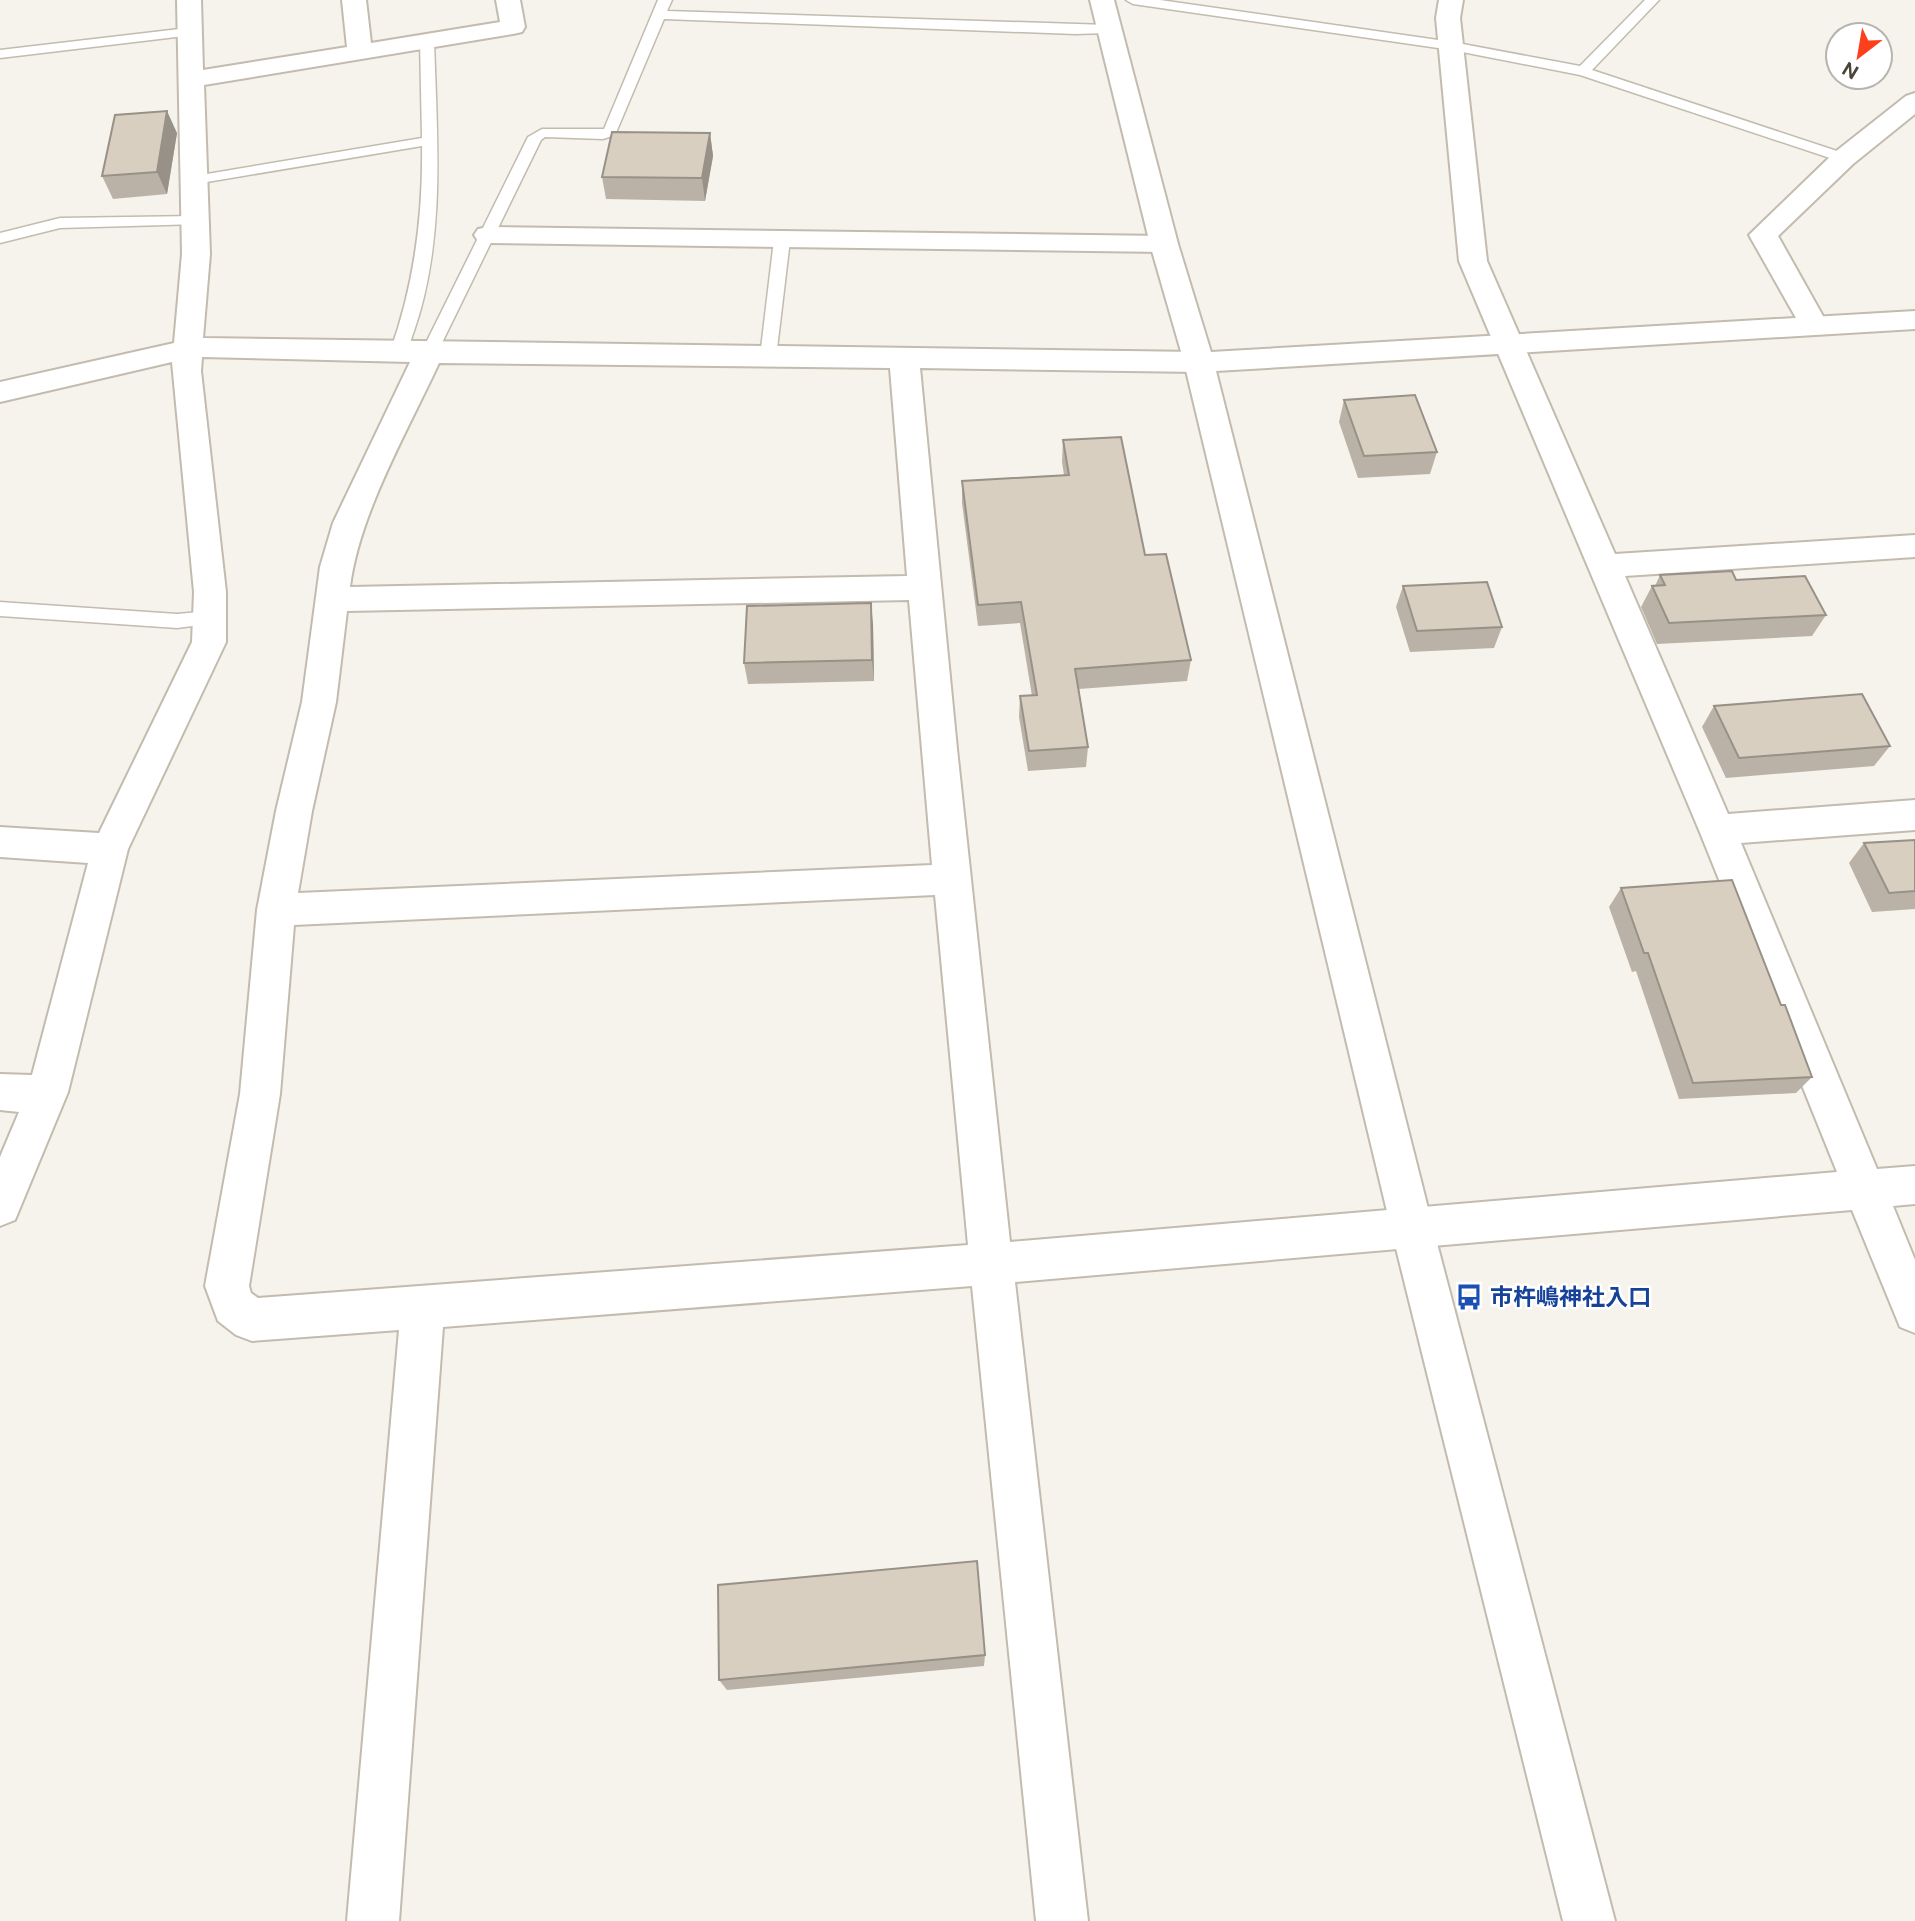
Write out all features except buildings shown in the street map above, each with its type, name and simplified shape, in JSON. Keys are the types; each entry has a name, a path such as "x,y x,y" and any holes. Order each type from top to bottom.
{"street":[{"path":"0,1206 48,1092 110,849 209,642 209,592 186,371 196,254 189,0"},
{"path":"354,0 360,52"},
{"path":"191,80 513,27 508,0"},
{"path":"1451,0 1448,18 1473,261 1717,830 1915,1312"},
{"path":"1105,7 1164,244 1199,362 1412,1228 1590,1921"},
{"path":"1814,325 1763,235 1844,158 1915,101"},
{"path":"488,235 1164,244"},
{"path":"0,392 187,349 212,347 1199,362 1915,320"},
{"path":"414,352 341,544 331,599 319,702 294,811 276,910 260,1094 227,1286 233,1306 252,1320 991,1264 1915,1185"},
{"path":"904,358 923,588 991,1264 1062,1921"},
{"path":"1603,566 1915,547"},
{"path":"331,599 923,588"},
{"path":"1717,830 1915,816"},
{"path":"0,842 110,849"},
{"path":"276,910 952,878"},
{"path":"0,1092 48,1092"},
{"path":"373,1921 423,1307"}],"lane":[{"path":"414,352 488,235 535,136 542,133 603,135 610,132 664,0"},
{"path":"1133,0 1262,13 1583,71 1844,158"},
{"path":"1583,71 1652,0"},
{"path":"658,15 1075,30 1105,7"},
{"path":"0,54 188,32"},
{"path":"414,352 410,325 422,259 431,159 427,41"},
{"path":"195,180 429,141"},
{"path":"0,238 79,221 195,221"},
{"path":"768,357 782,240"},
{"path":"0,609 177,621 210,618"}],"place":[{"name":"市杵嶋神社入口","path":"1469,1297"}]}
